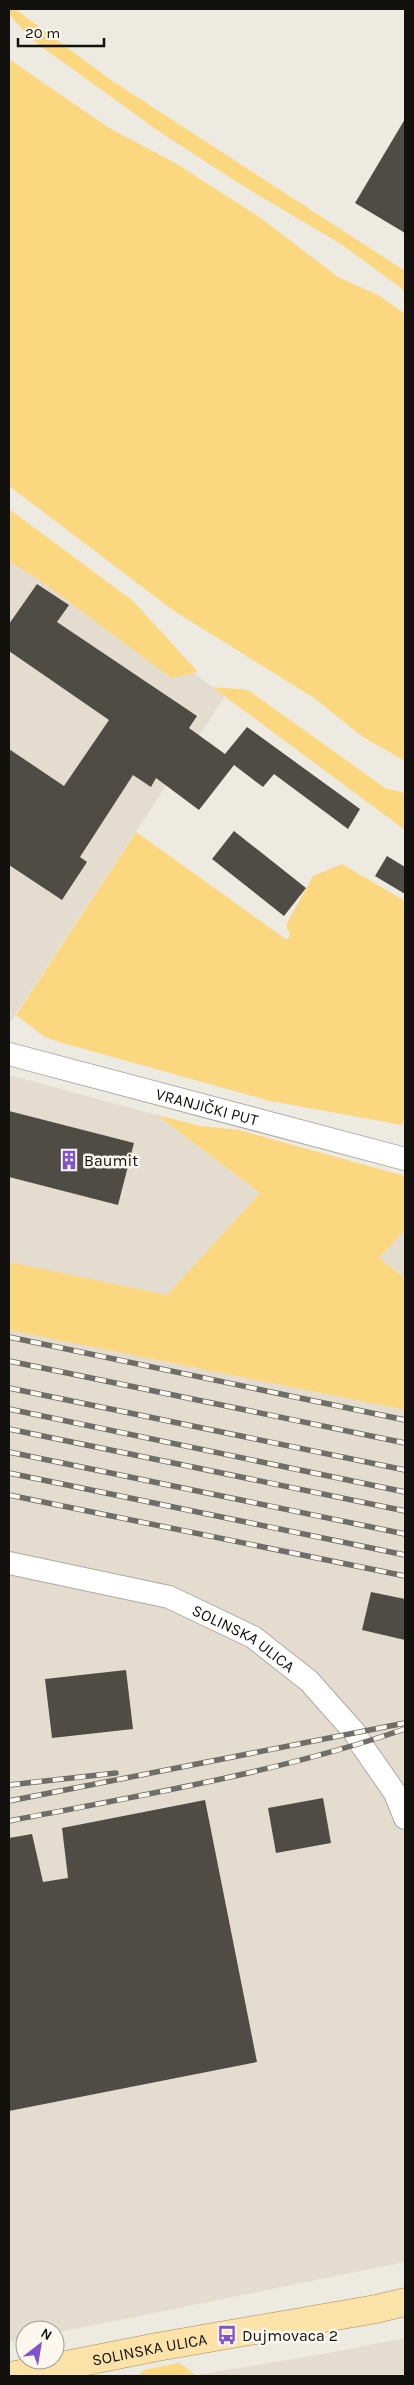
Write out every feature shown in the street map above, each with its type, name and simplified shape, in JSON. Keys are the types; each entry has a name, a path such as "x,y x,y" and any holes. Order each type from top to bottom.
{"main road":[{"name":"SOLINSKA ULICA","path":"11,2376 157,2347 376,2309 405,2302"}],"street":[{"name":"VRANJIČKI PUT","path":"9,1054 405,1159"},
{"name":"SOLINSKA ULICA","path":"9,1563 169,1597 253,1637 309,1681 356,1734 396,1793 405,1818"}],"shaded area":[{"path":"9,9 15,9 111,80 405,271 405,291 341,244 243,186 157,130 31,39 9,14"},
{"path":"9,59 109,128 177,164 262,219 338,277 380,296 405,314 405,761 363,737 314,698 174,611 9,486"},
{"path":"9,509 133,601 198,672 171,678 41,581 9,561"},
{"path":"9,539 225,696 10,1023 9,1023"},
{"path":"212,687 248,690 385,788 405,793 405,830"},
{"path":"136,832 287,940 290,934 286,925 313,876 342,864 405,901 405,1117 402,1125 270,1101 59,1042 45,1037 16,1015"},
{"path":"9,1075 157,1115 260,1193 167,1296 9,1262"},
{"path":"157,1115 201,1126 239,1130 405,1176 405,1230 379,1258 405,1278 405,1410 9,1330 9,1262 167,1295 260,1193"},
{"path":"405,1230 405,1278 379,1258"},
{"path":"9,1330 405,1410 405,2262 65,2331 65,2320 15,2320 15,2341 9,2342"},
{"path":"405,2338 405,2376 197,2375 323,2354"},
{"path":"179,2363 197,2376 137,2376 144,2370"}],"building":[{"path":"405,119 405,233 355,203"},
{"path":"37,584 69,605 57,622 197,716 189,728 225,754 247,727 360,809 348,829 274,774 263,787 234,765 199,810 156,778 151,787 133,775 80,857 87,862 62,900 9,865 9,749 64,786 109,720 9,651 9,624"},
{"path":"234,831 306,888 284,916 212,859"},
{"path":"387,856 405,867 405,894 375,876"},
{"name":"Baumit","path":"9,1111 134,1143 118,1205 9,1177"},
{"path":"371,1592 405,1599 405,1640 362,1630"},
{"path":"126,1670 133,1729 52,1738 45,1679"},
{"path":"323,1798 331,1843 276,1853 268,1808"},
{"path":"205,1800 257,2062 9,2111 9,1838 32,1834 43,1882 68,1878 62,1828"}],"railway":[{"path":"9,1337 405,1420"},
{"path":"9,1361 405,1443"},
{"path":"9,1388 405,1470"},
{"path":"9,1409 405,1492"},
{"path":"9,1429 405,1511"},
{"path":"9,1452 405,1534"},
{"path":"9,1473 405,1555"},
{"path":"9,1495 405,1576"},
{"path":"9,1801 405,1723"},
{"path":"9,1821 258,1771 356,1745 405,1729"},
{"path":"9,1785 116,1773"}],"place":[{"name":"Baumit","path":"69,1160"},
{"name":"Dujmovaca 2","path":"227,2335"}]}
